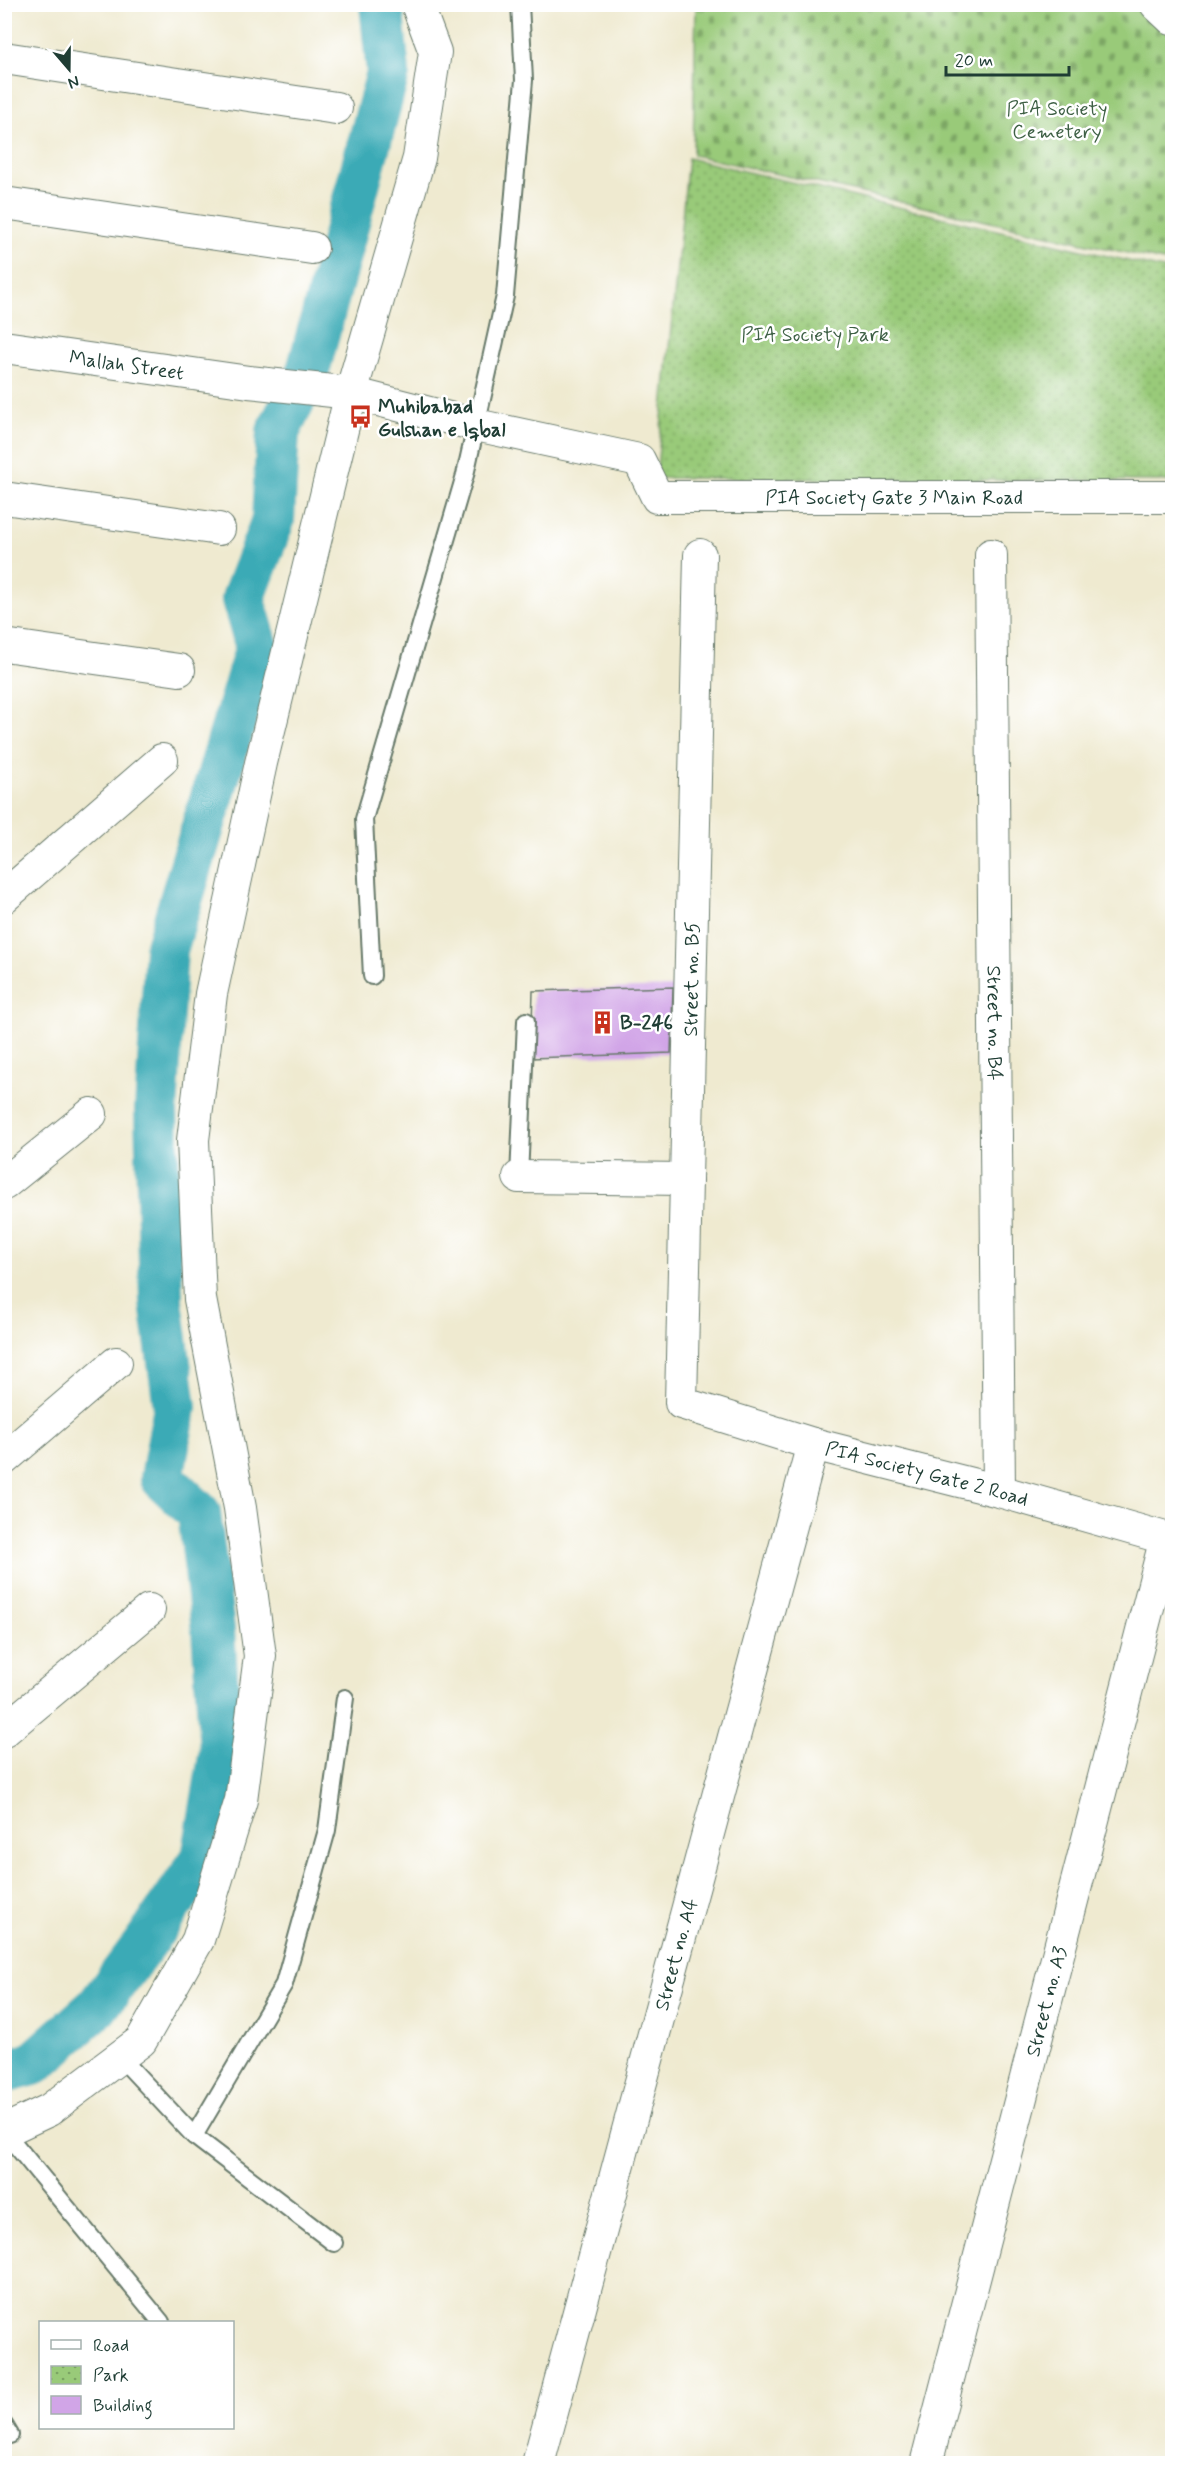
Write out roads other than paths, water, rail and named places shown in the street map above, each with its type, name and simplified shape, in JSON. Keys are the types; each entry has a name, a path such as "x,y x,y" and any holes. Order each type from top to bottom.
{"street":[{"path":"4,2131 49,2110 141,2041 198,1940 241,1800 260,1656 240,1508 200,1299 193,1140 214,982 261,763 351,393 419,158 435,52 417,4"},
{"path":"1156,4 1173,19"},
{"path":"4,58 336,108"},
{"path":"4,203 312,248"},
{"name":"Mallah Street","path":"4,348 249,382 351,393 476,425 639,460"},
{"name":"PIA Society Gate 3 Main Road","path":"639,460 657,497 1173,497"},
{"path":"4,498 219,529"},
{"name":"Street no. B5","path":"681,1402 700,555"},
{"name":"Street no. B4","path":"992,555 999,1491"},
{"path":"4,645 179,670"},
{"path":"4,897 162,760"},
{"path":"4,1184 91,1114"},
{"path":"519,1177 686,1179"},
{"path":"4,1459 116,1363"},
{"name":"PIA Society Gate 2 Road","path":"681,1402 813,1444 999,1491 1169,1539"},
{"name":"Street no. A4","path":"538,2463 813,1444"},
{"name":"Street no. A3","path":"926,2463 1169,1539"},
{"path":"4,1731 149,1610"}],"lane":[{"path":"372,976 364,819 465,476 505,296 524,80 520,4"},
{"path":"519,1177 526,1021"},
{"path":"194,2136 284,1983 327,1830 345,1698"},
{"path":"120,2057 194,2136 334,2243"},
{"path":"4,2131 160,2321"}],"waterway":[{"path":"4,2072 33,2064 97,2007 145,1943 203,1858 221,1751 213,1630 199,1513 162,1478 175,1407 161,1302 156,1111 166,950 257,647 243,599 273,520 278,432 308,371 388,73 381,4"}],"place":[{"name":"Muhibabad Gulshan e Iqbal","path":"360,417"},
{"name":"B-246","path":"602,1022"}],"park label":[{"name":"PIA Society Cemetery","path":"1057,120"},
{"name":"PIA Society Park","path":"815,334"}]}
